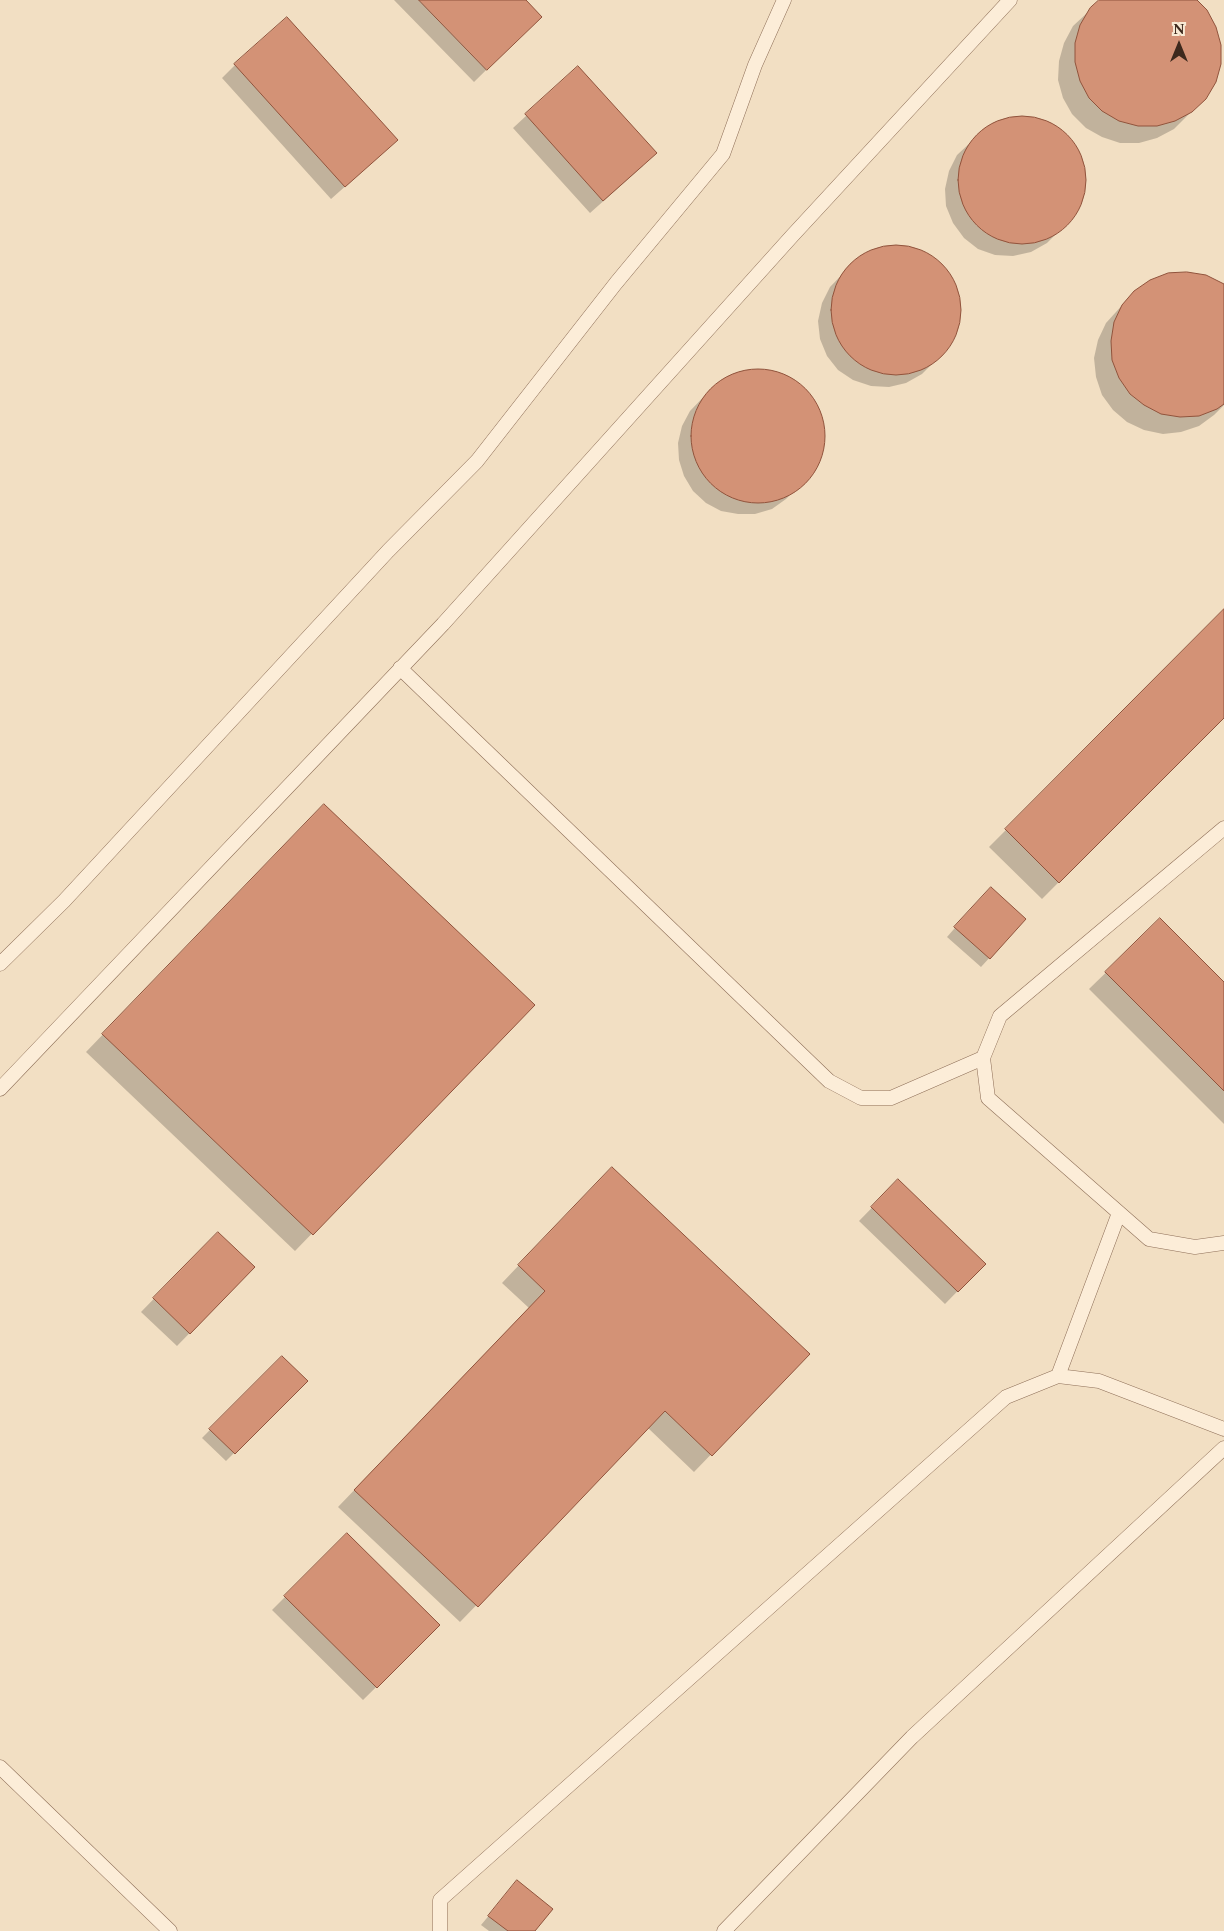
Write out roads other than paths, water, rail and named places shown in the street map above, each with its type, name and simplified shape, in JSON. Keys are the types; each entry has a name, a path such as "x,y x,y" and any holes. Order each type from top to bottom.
{"lane":[{"path":"0,964 64,901 388,551 477,461 616,284 723,154 755,65 784,0"},
{"path":"0,1089 449,617 792,236 1010,0"},
{"path":"400,668 829,1081 861,1098 891,1098 984,1058"},
{"path":"1224,828 1000,1016 984,1058 988,1098 1148,1239 1195,1247 1224,1243"},
{"path":"1058,1376 1119,1213"},
{"path":"440,1931 440,1900 1006,1397 1058,1376 1099,1381 1224,1429"},
{"path":"724,1931 912,1737 1224,1448"},
{"path":"0,1766 170,1931"}]}
